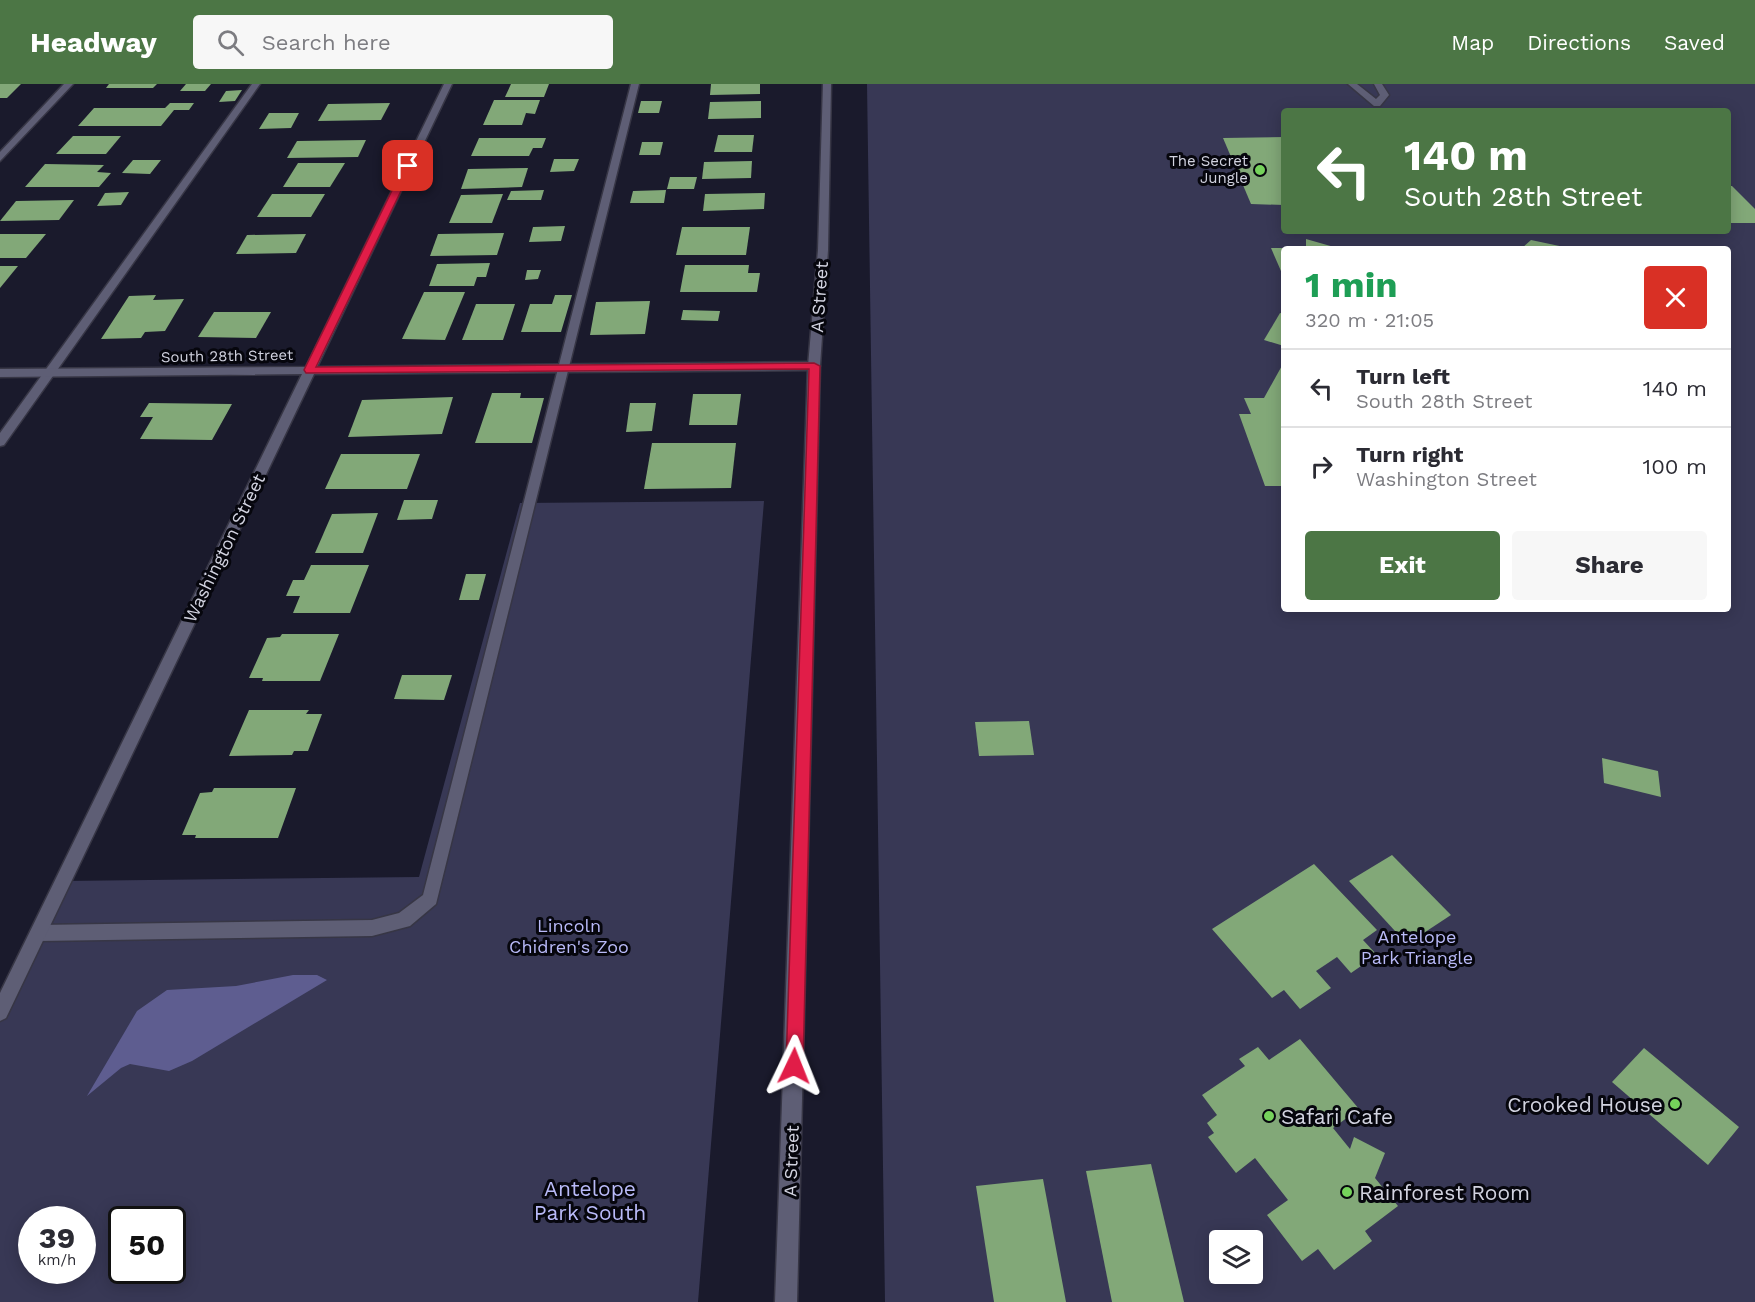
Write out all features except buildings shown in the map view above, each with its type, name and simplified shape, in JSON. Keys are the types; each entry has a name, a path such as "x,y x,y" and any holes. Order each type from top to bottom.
{"street":[{"path":"0,158 69,84"},
{"path":"0,442 256,84"},
{"name":"Washington Street","path":"0,1012 448,84"},
{"path":"39,933 372,928 404,920 430,898 635,84"},
{"name":"A Street","path":"786,1302 814,366 823,249 827,84"},
{"path":"1352,84 1377,104 1385,95 1378,84"},
{"name":"South 28th Street","path":"0,373 814,366"}],"green space":[{"name":"Antelope Park Triangle","path":"867,84 1755,84 1755,1302 885,1302"},
{"name":"Lincoln Chidren's Zoo","path":"764,501 698,1302 0,1302 0,1012 64,881 419,877 520,503"}],"shaded area":[{"path":"293,975 317,975 327,980 192,1061 169,1071 130,1064 121,1068 87,1096 137,1011 167,990 236,986"}],"place":[{"name":"The Secret Jungle","path":"1260,170"},
{"name":"Crooked House","path":"1675,1104"},
{"name":"Safari Cafe","path":"1269,1116"},
{"name":"Rainforest Room","path":"1347,1192"}],"route":[{"path":"408,166 309,370 814,366 794,1066"}],"park label":[{"name":"Antelope Park South","path":"590,1200"}]}
